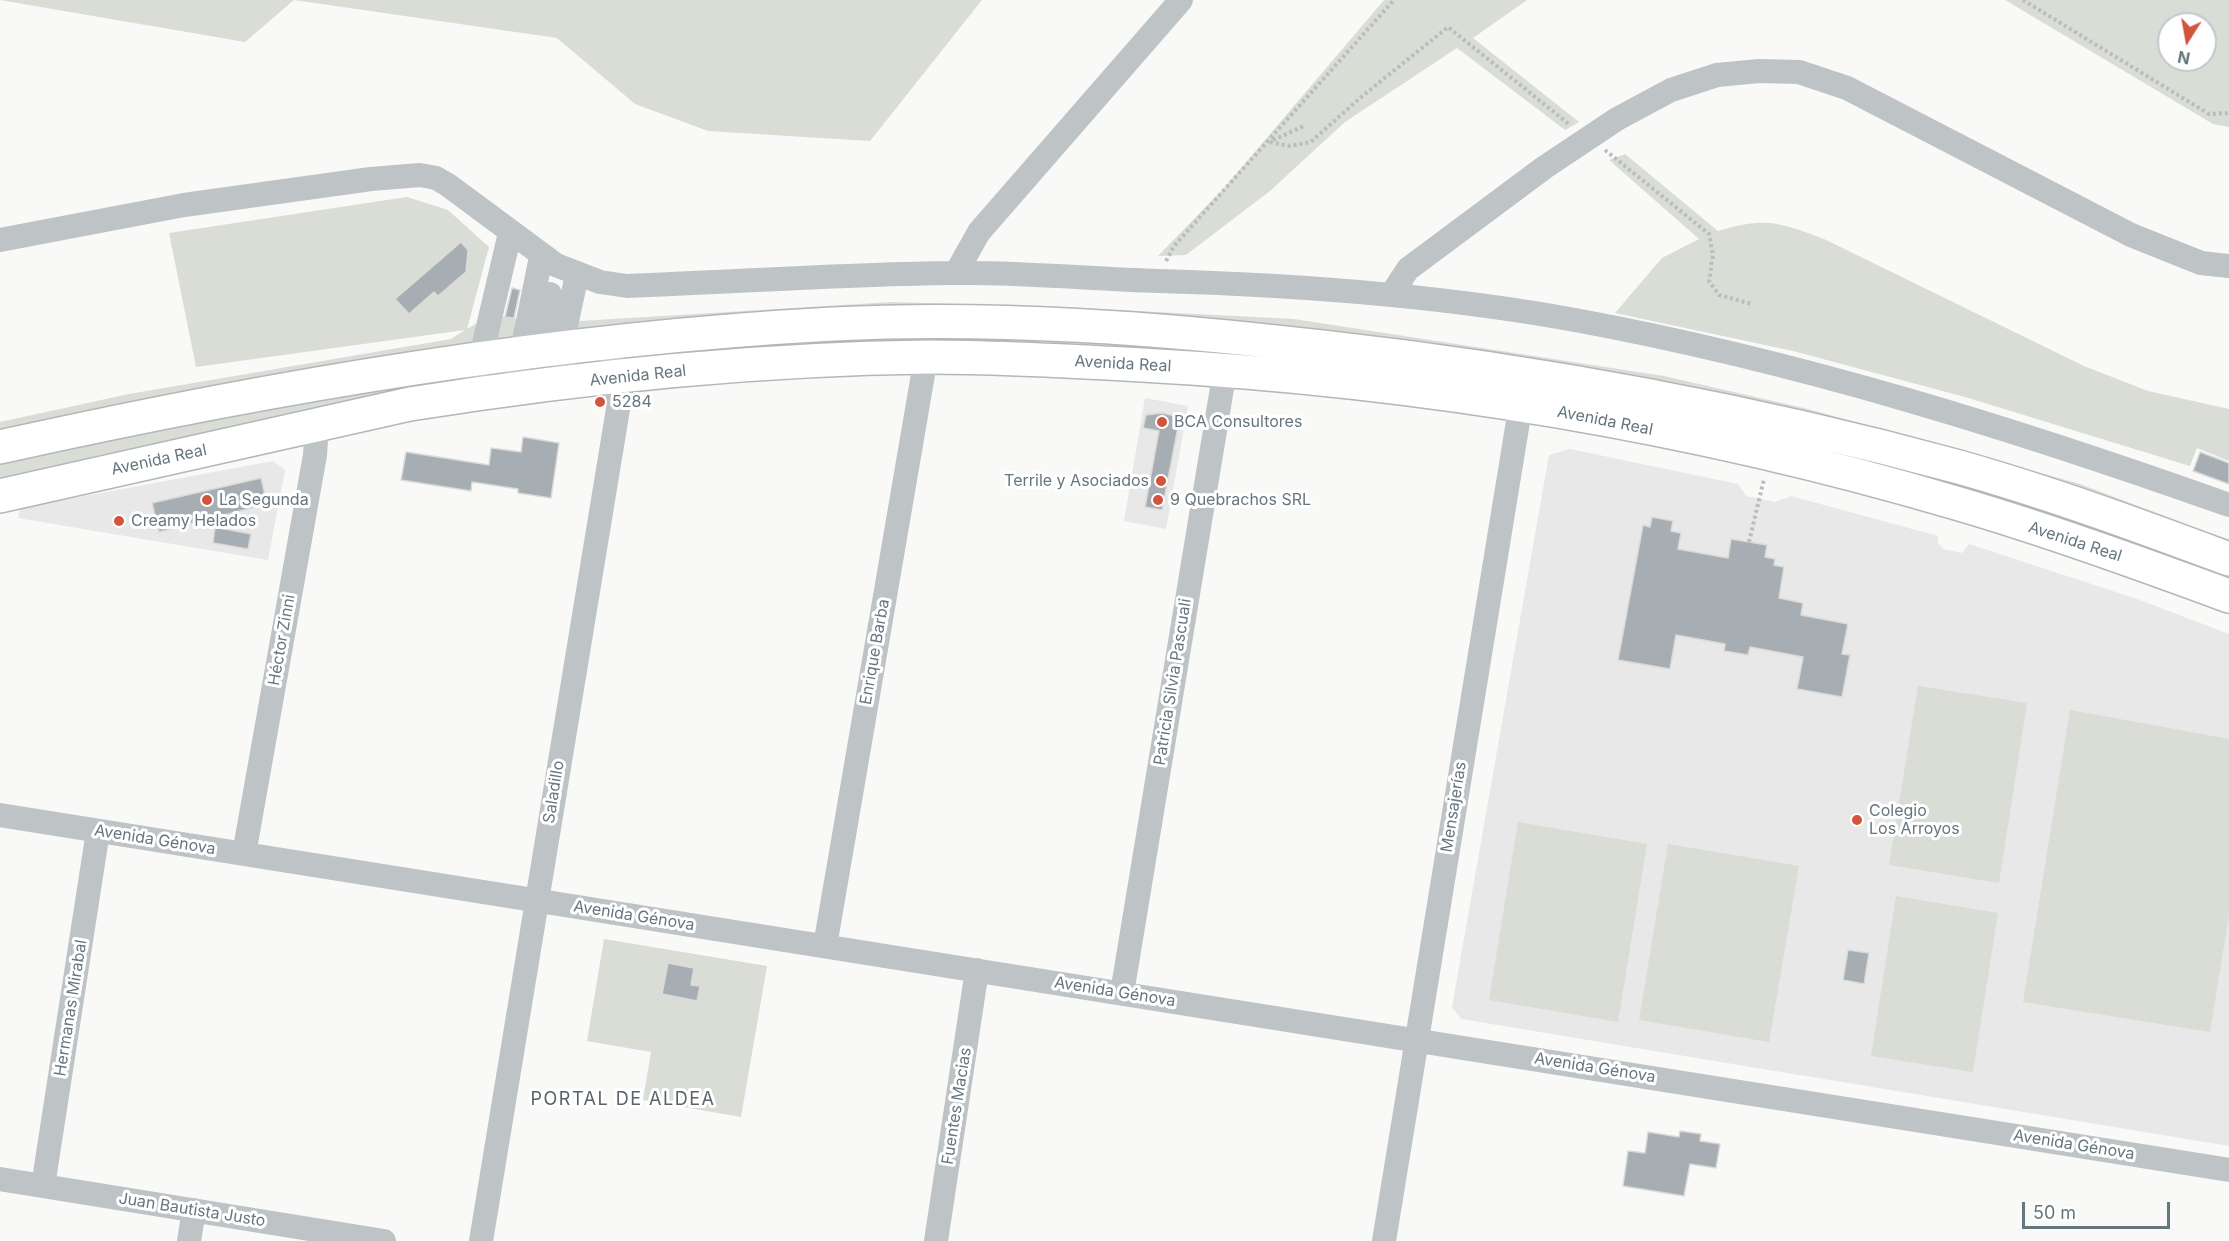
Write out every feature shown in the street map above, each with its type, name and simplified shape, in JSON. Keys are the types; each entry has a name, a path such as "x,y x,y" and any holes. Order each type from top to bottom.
{"main road":[{"name":"Avenida Real","path":"0,447 322,382 561,348 687,334 837,324 1042,324 1156,329 1526,373 1720,408 1952,466 2107,514 2229,559"},
{"name":"Avenida Real","path":"0,496 410,404 477,394 712,368 926,357 1097,362 1225,370 1419,390 1520,405 1769,455 1959,504 2100,549 2229,596"}],"street":[{"path":"956,273 980,232 1181,0"},
{"path":"1391,295 1408,269 1617,119 1671,90 1717,75 1759,71 1799,72 1846,88 2131,235 2201,263 2229,266"},
{"path":"0,240 184,205 371,179 420,175 436,178 448,185 510,233 558,266 627,286 819,276 1031,273 1155,281 1252,283 1391,295 1574,320 1742,357 1922,403 2094,457 2229,505"},
{"path":"477,394 476,382 480,360 510,233"},
{"path":"558,266 544,325 548,335 561,348 568,384"},
{"path":"520,389 518,375 521,355 558,266"},
{"name":"Saladillo","path":"481,1241 619,403 608,343"},
{"name":"Enrique Barba","path":"825,946 926,357"},
{"name":"Patricia Silvia Pascuali","path":"1122,993 1225,370"},
{"name":"Mensajerías","path":"1384,1241 1526,373"},
{"name":"Héctor Zinni","path":"244,854 315,455 317,426"},
{"name":"Avenida Génova","path":"0,815 2229,1170"},
{"name":"Hermanas Mirabal","path":"43,1186 98,831"},
{"name":"Fuentes Macias","path":"936,1241 977,970"},
{"name":"Juan Bautista Justo","path":"0,1179 384,1241"},
{"path":"189,1241 194,1210"}],"path":[{"path":"1155,281 1174,246 1270,142 1394,0"},
{"path":"2022,0 2209,114 2229,113"},
{"path":"1270,142 1290,146 1311,142 1360,98 1448,27 1588,138 1622,162 1709,234 1713,255 1709,281 1719,295 1752,304"},
{"path":"1270,142 1304,126"},
{"path":"1749,542 1769,455"}],"shaded area":[{"path":"0,0 294,0 245,42"},
{"path":"294,0 982,0 870,141 708,131 635,104 557,38"},
{"path":"1384,0 1527,0 1473,38 1579,122 1565,130 1457,48 1345,122 1270,191 1186,255 1158,256 1225,187"},
{"path":"2005,0 2229,0 2229,127 2213,124"},
{"path":"1625,154 1718,231 1749,224 1772,223 1808,233 2084,366 2148,391 2229,409 2229,461 2197,448 2190,466 1965,397 1793,351 1615,313 1662,258 1699,239 1609,160"},
{"path":"407,197 448,210 489,247 467,329 481,321 502,316 525,320 541,315 581,321 891,302 1060,307 1294,319 1664,376 1808,409 2077,483 2229,540 2229,559 1963,469 1248,338 687,334 0,447 0,422 129,394 451,339 465,330 196,367 169,233"},
{"path":"455,375 456,386 0,488 0,456"},
{"path":"1145,398 1188,406 1166,529 1124,521"},
{"name":"Colegio Los Arroyos","path":"1570,449 1738,484 1746,496 1775,502 1791,496 1938,536 1938,542 1943,549 1962,553 1969,544 2137,599 2229,634 2229,1146 1461,1019 1452,1007 1549,455"},
{"path":"273,461 285,470 268,560 18,518 20,508"},
{"path":"1918,686 2027,703 1999,883 1889,865"},
{"path":"2070,710 2229,739 2229,915 2210,1032 2023,1002"},
{"path":"1518,822 1647,844 1618,1022 1489,1000"},
{"path":"1668,844 1799,866 1769,1042 1639,1020"},
{"path":"1896,896 1998,913 1973,1072 1871,1056"},
{"path":"604,939 767,966 741,1117 643,1100 651,1052 587,1041"}],"building":[{"path":"461,242 468,250 466,272 438,296 434,292 409,314 395,299"},
{"path":"512,288 520,290 514,318 505,317"},
{"path":"1162,413 1180,417 1162,510 1145,507 1159,431 1143,428 1146,415"},
{"path":"523,437 559,443 551,498 518,493 518,489 472,482 471,491 401,480 406,452 489,465 491,448 521,452"},
{"path":"2200,452 2229,463 2229,484 2193,471"},
{"path":"261,478 267,504 159,532 152,503"},
{"path":"1652,517 1673,521 1671,531 1681,533 1678,549 1728,558 1731,539 1767,545 1765,557 1775,559 1774,565 1784,567 1779,598 1803,603 1801,615 1848,624 1842,654 1850,655 1842,697 1797,689 1803,657 1750,647 1748,655 1724,651 1725,644 1676,635 1670,669 1618,660 1643,525 1650,527"},
{"path":"215,527 251,534 248,549 213,543"},
{"path":"1848,950 1869,953 1864,984 1843,980"},
{"path":"668,963 694,968 691,985 700,986 697,1001 662,994"},
{"path":"1680,1131 1701,1134 1700,1141 1720,1144 1716,1168 1690,1164 1684,1196 1623,1186 1628,1151 1645,1153 1648,1132 1679,1137"}],"place":[{"name":"5284","path":"600,402"},
{"name":"BCA Consultores","path":"1162,422"},
{"name":"Terrile y Asociados","path":"1161,481"},
{"name":"La Segunda","path":"207,500"},
{"name":"9 Quebrachos SRL","path":"1158,500"},
{"name":"Creamy Helados","path":"119,521"},
{"name":"Colegio Los Arroyos","path":"1857,820"}],"district":[{"name":"PORTAL DE ALDEA","path":"623,1100"}]}
